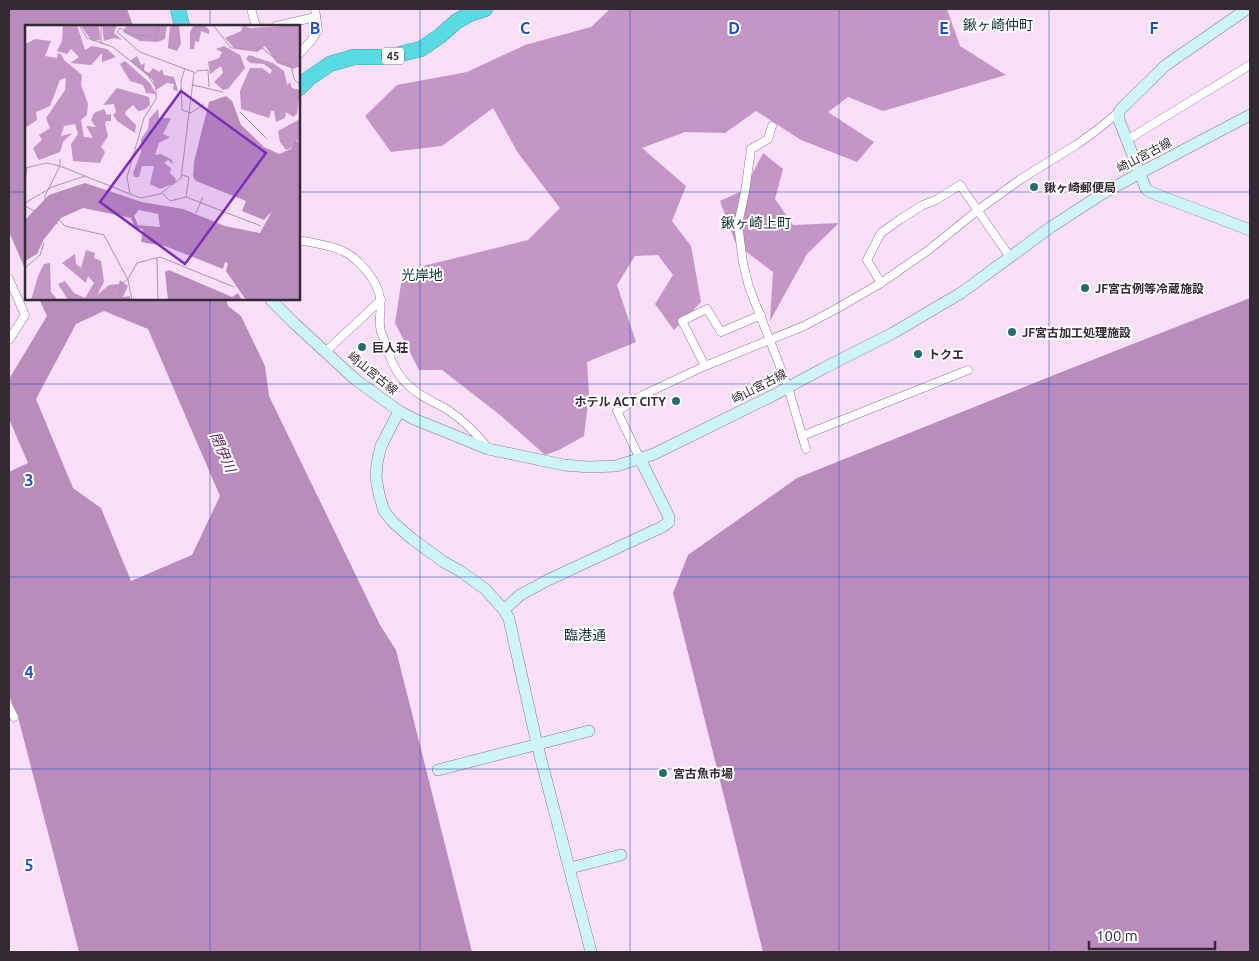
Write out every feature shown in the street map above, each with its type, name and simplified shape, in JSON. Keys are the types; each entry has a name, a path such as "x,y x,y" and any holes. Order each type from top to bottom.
{"highway":[{"path":"178,9 182,25"},
{"path":"188,9 192,25"},
{"name":"45","path":"300,87 330,64 354,57 388,57 420,49 440,36 457,21 485,9"}],"street":[{"path":"251,9 256,25"},
{"path":"504,610 520,595 548,580 669,522 669,517 616,411 643,395 705,366 812,322 881,283 930,249 978,210 1021,179 1076,146 1119,112 1166,65 1248,9"},
{"path":"279,25 316,13 318,30 300,53"},
{"path":"1127,140 1250,65"},
{"path":"1119,112 1119,120 1146,189 1250,230"},
{"name":"崎山宮古線","path":"271,300 356,380 399,411 488,449 550,462 580,466 616,466 654,454 772,396 893,333 961,293 1071,213 1102,194 1140,172 1250,115"},
{"path":"772,126 768,139 750,149 745,192 738,224 743,263 750,287 788,387 806,449"},
{"path":"881,283 868,260 881,233 899,220 960,185 1010,258"},
{"path":"300,240 336,248 346,253 363,267 379,290 381,300 380,326 390,357 406,384 451,412 474,432 488,449"},
{"path":"9,279 25,314 9,340"},
{"path":"325,352 381,300"},
{"path":"705,366 682,321 707,310 721,332 761,315"},
{"path":"802,436 968,370"},
{"path":"399,411 381,446 377,463 376,478 384,511 412,540 484,589 504,610 509,620 537,744 591,952"},
{"path":"9,707 14,717"},
{"path":"438,770 589,731"},
{"path":"570,868 621,855"}],"shaded area":[{"path":"610,9 947,9 960,46 1006,75 883,111 848,97 828,112 874,142 857,162 801,140 756,111 725,133 685,132 642,148 686,186 672,221 691,246 701,302 674,330 655,304 673,275 658,255 635,256 617,285 636,342 587,362 589,395 584,436 559,450 545,455 500,415 442,370 419,370 395,323 403,271 528,240 560,208 518,153 493,108 442,146 391,152 365,116 397,85 467,72 525,45 591,27"},
{"path":"763,153 783,169 775,199 793,225 839,223 807,254 770,321 773,272 736,244 720,201 744,190"}],"water":[{"path":"9,9 127,9 133,25 25,25 25,269 9,232"},
{"path":"1250,298 1250,952 763,952 673,593 688,555 797,478"},
{"name":"閉伊川","path":"39,300 226,300 228,306 241,316 265,366 269,396 380,625 396,650 472,952 79,952 18,717 9,696 9,472 28,463 9,419 9,379 47,316","holes":["104,311 148,329 220,496 192,555 131,581 101,508 73,488 36,399 76,324"]}],"place":[{"name":"鍬ヶ崎郵便局","path":"1034,187"},
{"name":"JF宮古例等冷蔵施設","path":"1085,288"},
{"name":"JF宮古加工処理施設","path":"1012,332"},
{"name":"巨人荘","path":"362,347"},
{"name":"トクエ","path":"918,354"},
{"name":"ホテル ACT CITY","path":"676,401"},
{"name":"宮古魚市場","path":"663,773"}],"district":[{"name":"鍬ヶ崎仲町","path":"998,25"},
{"name":"鍬ヶ崎上町","path":"756,223"},
{"name":"光岸地","path":"422,275"},
{"name":"臨港通","path":"585,635"}]}
